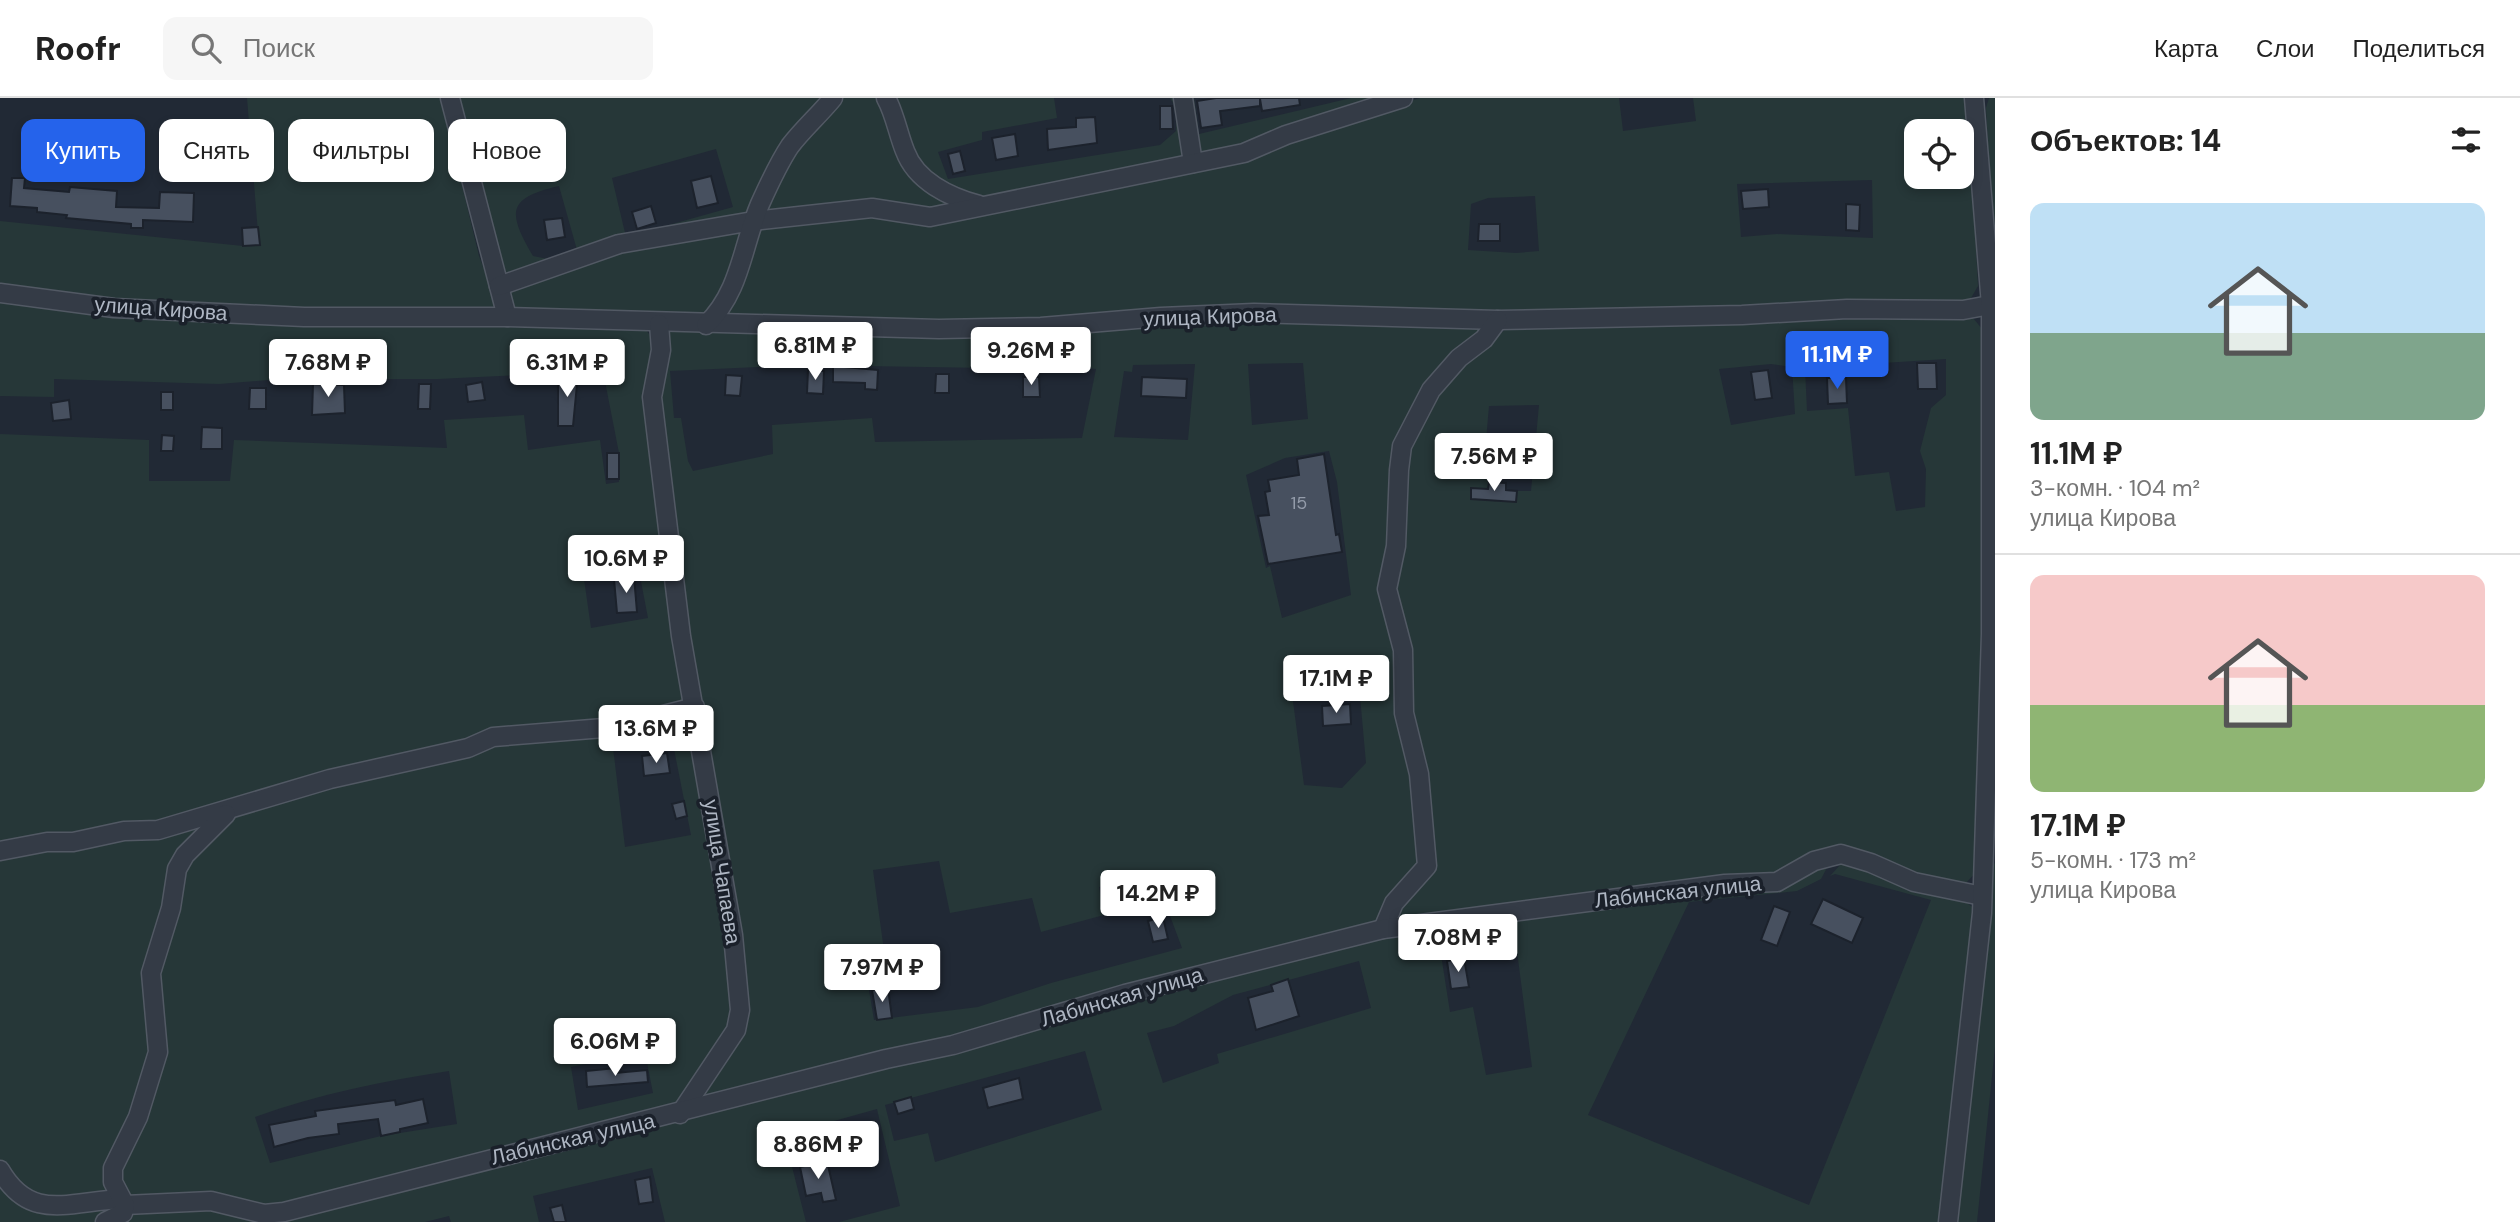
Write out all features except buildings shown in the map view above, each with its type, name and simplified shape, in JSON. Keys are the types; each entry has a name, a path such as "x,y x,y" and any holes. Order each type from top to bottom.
{"street":[{"path":"450,98 507,317"},
{"path":"706,324 722,309 735,284 753,221 775,171 791,146 833,98"},
{"path":"886,98 905,154 919,175 956,199 985,207"},
{"path":"1183,98 1193,163"},
{"path":"499,286 619,244 753,221 872,208 930,217 985,207 1244,153 1286,135 1403,98"},
{"path":"1948,1222 1982,896 1991,841 1993,304 1974,98"},
{"name":"улица Кирова","path":"0,293 127,309 304,317 507,317 659,324 952,329 1041,327 1161,317 1254,313 1498,320 1847,309 1963,310 1993,304"},
{"path":"1382,929 1394,903 1427,866 1419,774 1404,713 1403,650 1387,589 1395,546 1402,446 1431,390 1459,358 1484,339 1498,320"},
{"name":"улица Чапаева","path":"659,324 661,351 652,397 681,636 733,935 740,1010 736,1030 680,1114"},
{"path":"0,851 47,842 73,842 124,831 158,830 330,779 468,748 493,737 616,727 695,707"},
{"path":"105,1222 123,1213 123,1202 113,1182 113,1168 138,1117 158,1052 151,973 171,908 177,869 185,855 229,811"},
{"name":"Лабинская улица","path":"123,1202 211,1201 264,1214 284,1212 680,1114 886,1059 953,1045 1125,994 1382,929 1725,884 1777,882 1814,862 1841,854 1871,863 1914,882 1982,896"},
{"path":"0,1170 16,1197 34,1207 53,1209 123,1202"}],"shaded area":[{"path":"247,98 441,98 448,127 448,182 461,182 479,256 496,300 495,309 488,313 162,305 0,289 0,221 243,246 259,245 254,182 274,182 274,119 249,119"},
{"path":"455,98 1054,98 1057,118 982,132 982,140 938,152 948,179 1160,145 1176,131 1176,108 1170,98 1194,98 1199,134 1351,98 1393,98 1239,149 928,213 738,220 502,279 477,182 566,182 566,119 460,119","holes":["716,149 733,207 626,237 612,178","559,186 577,250 548,259 533,256 516,218 521,202 529,196"]},
{"path":"1420,98 1619,98 1623,131 1696,121 1693,98 1968,98 1969,119 1904,119 1904,189 1973,189 1978,286 1971,298 1955,305 1005,324 514,309 505,287 624,248 874,211 930,220 1291,136","holes":["1872,180 1873,238 1777,234 1741,237 1737,184","1535,196 1539,251 1516,253 1468,250 1471,204 1488,198"]},
{"path":"1989,98 1995,98 1995,274 1986,108"},
{"path":"0,301 128,316 304,323 645,329 654,340 649,403 732,948 733,1030 671,1111 286,1209 122,1206 97,1222 0,1222 0,434 149,440 149,481 230,481 234,440 447,448 444,420 524,415 528,450 600,440 606,484 619,482 619,453 603,371 438,379 281,379 219,384 54,379 54,397 0,396","holes":["639,571 648,618 591,628 584,579","671,734 691,835 625,847 612,739","645,1052 653,1093 578,1110 571,1067","449,1071 457,1124 381,1136 270,1163 255,1117 327,1095"]},
{"path":"1958,316 1973,318 1983,330 1986,502 1978,870 1966,883 1952,885 1888,865 1854,848 1838,846 1771,877 1390,924 1396,909 1424,876 1391,587 1402,470 1418,419 1463,361 1506,329","holes":["1946,359 1946,395 1931,408 1920,451 1926,469 1925,507 1896,511 1889,472 1855,476 1848,408 1807,411 1805,368","1771,364 1792,367 1795,414 1731,425 1719,369","1539,405 1531,491 1517,491 1516,502 1488,500 1488,454 1485,452 1489,406"]},
{"path":"1216,320 1492,324 1417,405 1391,547 1399,654 1424,865 1378,927 689,1107 740,1030 658,402 665,329 758,334 1031,333","holes":["1303,363 1308,419 1252,425 1248,364","1195,364 1188,440 1114,437 1124,371 1132,372 1133,365","803,365 1044,369 1070,366 1096,369 1082,438 875,442 872,418 772,425 773,454 693,471 688,461 681,418 674,418 670,371","1329,451 1337,482 1351,595 1282,618 1270,566 1266,568 1246,475 1285,458","1358,674 1366,763 1342,788 1304,785 1291,686","939,861 950,913 1032,898 1041,932 1104,915 1099,887 1154,873 1182,948 1051,983 978,1007 874,1020 868,984 888,980 873,870"]},
{"path":"1995,863 1995,1047 1977,1222 1956,1222 1987,942 1990,869"},
{"path":"1829,864 1821,879 1797,891 1689,902 1588,1115 1809,1205 1931,900 1835,874 1830,876 1841,864 1959,896 1977,911 1942,1222 839,1222 900,1206 877,1109 784,1135 806,1222 665,1222 652,1168 533,1196 539,1222 451,1222 449,1216 425,1222 114,1222 152,1209 187,1205 222,1208 261,1217 1403,930 1804,874","holes":["1514,928 1532,1067 1486,1075 1473,1007 1450,1012 1439,942","1359,961 1371,1008 1217,1054 1219,1063 1163,1083 1147,1033 1174,1026 1233,995","1085,1051 1102,1110 935,1162 928,1133 894,1141 885,1105"]}]}
